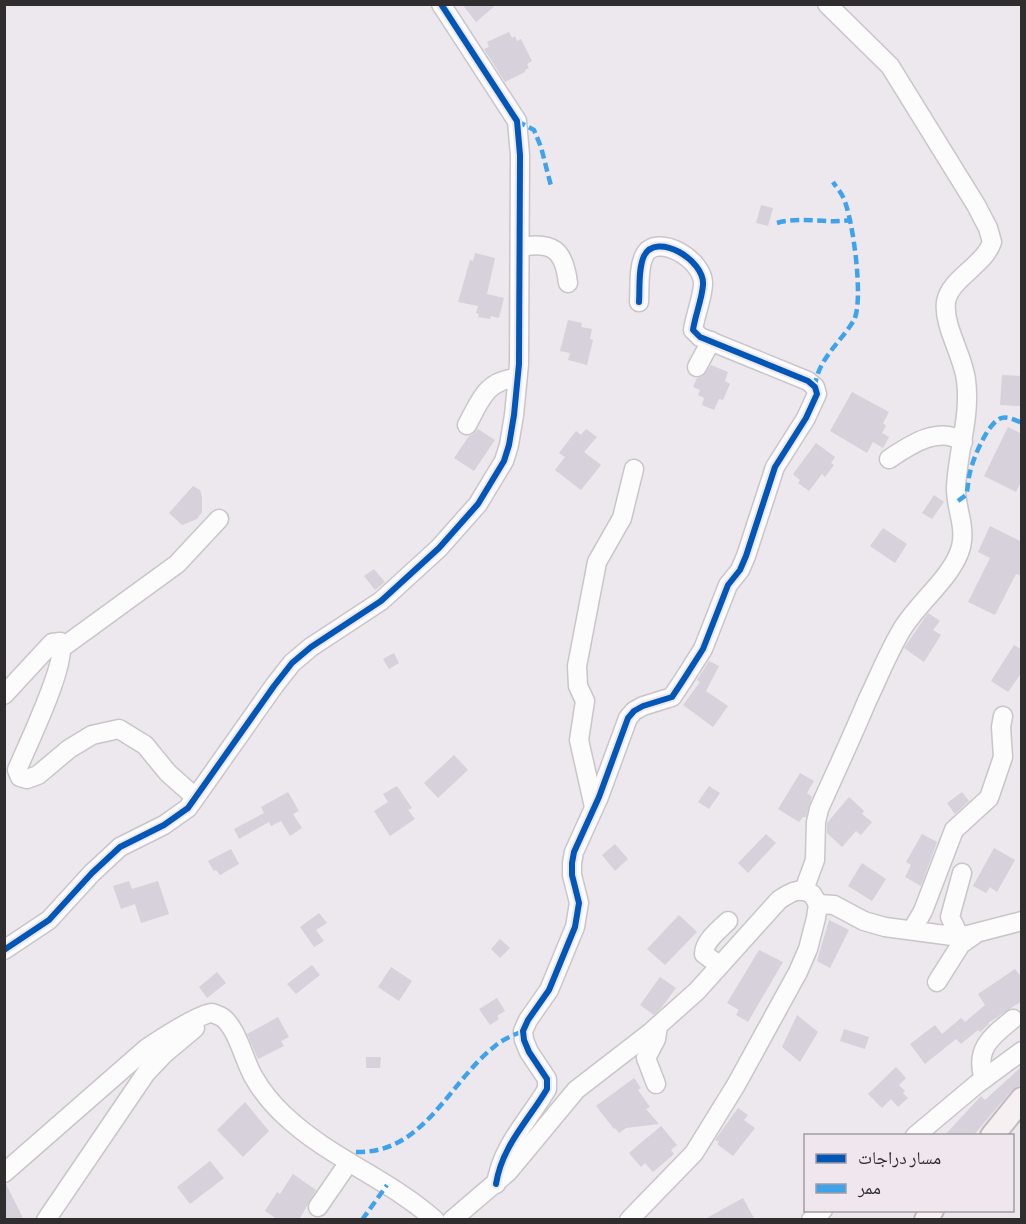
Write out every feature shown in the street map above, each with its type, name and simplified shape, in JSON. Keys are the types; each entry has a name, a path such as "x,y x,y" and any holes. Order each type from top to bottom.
{"main road":[{"path":"994,1134 1022,1099"}],"street":[{"path":"4,950 49,920 92,873 120,847 181,814 292,663 311,647 392,592 439,548 478,504 504,461 509,445 517,378 520,155 517,121 441,4"},
{"path":"804,890 815,860 816,822 819,809 873,688 901,631 918,607 948,573 961,548 963,533 956,490 963,442 966,380 948,322 946,305 949,292 986,255 992,242 991,234 976,205 890,66 827,4"},
{"path":"520,247 539,244 557,251 566,268 568,284"},
{"path":"496,1184 499,1167 506,1150 547,1089 547,1079 529,1052 523,1030 549,990 575,927 579,903 572,863 574,852 628,718 642,706 672,696 698,657 728,585 740,570 746,556 775,467 801,427 817,394 815,387 808,381 711,341 693,330 703,285 701,273 683,253 671,248 649,249 644,255 641,266 639,302"},
{"path":"697,367 711,341"},
{"path":"467,426 480,401 493,385 504,379 517,378"},
{"path":"889,459 908,446 931,437 949,435 963,442"},
{"path":"594,807 579,740 585,701 578,686 577,666 597,562 622,518 634,469"},
{"path":"195,797 168,773 145,745 119,729 92,735 69,749 38,775 27,779 20,777 17,770 56,677 63,647 177,564 219,519"},
{"path":"4,695 52,643 60,642 63,647"},
{"path":"912,930 923,911 954,830 989,798 1003,757 1000,727 1003,716"},
{"path":"962,873 950,917 967,936"},
{"path":"452,1220 496,1184 520,1159 576,1090 658,1025 697,990 779,900 791,892 804,890 812,894 818,904 811,940 798,972 714,1123 694,1153 629,1220"},
{"path":"818,904 834,905 875,924 967,936 1022,921"},
{"path":"719,965 704,954 703,949 728,921"},
{"path":"937,982 967,936"},
{"path":"46,1220 146,1074 164,1054 211,1013"},
{"path":"4,1173 147,1048 170,1033 211,1013 219,1015 229,1024 252,1074 273,1103 303,1132 416,1203 435,1220"},
{"path":"984,1078 981,1070 986,1044 1013,1019"},
{"path":"656,1084 646,1058 656,1039 658,1025"},
{"path":"917,1134 984,1078 1022,1051"},
{"path":"318,1208 349,1162"}],"building":[{"path":"462,4 497,4 476,22"},
{"path":"509,32 512,38 515,36 517,41 521,39 532,61 527,64 529,68 525,72 505,82 484,49 489,47 487,42"},
{"path":"761,205 773,208 768,226 756,223"},
{"path":"475,253 495,258 487,294 504,298 499,318 478,317 479,314 476,313 478,306 458,302 470,260 473,261"},
{"path":"568,320 582,323 581,327 592,329 590,339 593,340 587,365 568,360 570,353 560,351"},
{"path":"711,365 728,372 725,381 730,384 723,400 719,399 714,410 702,405 704,398 698,395 700,390 693,387 697,378 703,376"},
{"path":"1002,375 1022,376 1020,406 1000,405"},
{"path":"852,392 889,412 883,423 886,426 882,433 889,437 883,448 873,442 867,453 830,431"},
{"path":"1008,427 1022,434 1022,480 1016,492 984,476"},
{"path":"478,429 495,440 474,471 454,458 469,436"},
{"path":"586,429 597,437 584,452 601,465 581,490 555,470 565,457 559,453 576,431 581,435"},
{"path":"816,443 835,457 831,463 834,465 825,477 822,474 809,491 798,483 800,480 793,474"},
{"path":"193,486 200,490 202,512 197,519 182,525 169,513"},
{"path":"934,495 944,502 932,519 922,513"},
{"path":"990,526 1022,542 1022,576 1016,574 995,615 968,602 990,558 978,552"},
{"path":"883,528 907,544 895,563 870,546"},
{"path":"374,569 385,582 375,590 364,576"},
{"path":"928,613 940,621 933,630 941,635 924,662 904,648"},
{"path":"1014,645 1022,650 1022,672 1008,692 991,681"},
{"path":"394,653 399,663 389,669 383,659"},
{"path":"709,661 719,666 706,691 728,706 713,727 683,705 700,682 697,680"},
{"path":"454,755 468,770 438,798 424,783"},
{"path":"800,773 814,781 807,793 812,797 806,817 799,822 778,809"},
{"path":"397,786 412,808 408,810 415,819 390,836 374,811 388,802 383,794"},
{"path":"709,786 720,793 709,809 698,802"},
{"path":"288,792 299,811 293,814 302,828 290,836 281,821 271,826 269,822 239,839 234,829 264,813 261,807"},
{"path":"962,792 969,801 955,814 947,803"},
{"path":"849,797 864,811 862,814 872,822 861,835 856,831 842,847 827,833 827,823"},
{"path":"766,834 776,843 748,873 738,863"},
{"path":"922,834 937,842 921,886 905,877 911,865 906,862"},
{"path":"615,844 628,859 615,871 602,855"},
{"path":"994,848 1015,860 997,892 990,887 986,893 973,886"},
{"path":"231,849 239,864 220,875 216,870 214,871 208,861"},
{"path":"862,863 886,879 872,901 848,886"},
{"path":"129,881 132,889 158,881 169,914 141,923 135,904 121,909 113,886"},
{"path":"319,913 327,923 316,930 324,941 314,947 300,927"},
{"path":"679,915 697,932 665,965 647,949"},
{"path":"829,920 849,930 830,968 817,961"},
{"path":"500,939 510,948 500,958 491,949"},
{"path":"759,950 783,962 748,1022 736,1015 739,1010 727,1003"},
{"path":"312,965 320,975 296,994 287,984"},
{"path":"391,967 412,981 399,1001 378,987"},
{"path":"1015,969 1022,978 1022,1001 961,1044 956,1039 925,1064 910,1044 935,1025 942,1034 961,1018 965,1022 985,1005 978,994"},
{"path":"217,972 226,983 207,998 199,987"},
{"path":"660,977 676,988 654,1015 640,1005"},
{"path":"497,998 505,1011 497,1016 499,1019 490,1025 479,1009"},
{"path":"797,1015 818,1032 800,1062 782,1047"},
{"path":"278,1017 289,1037 281,1041 284,1046 258,1059 247,1034"},
{"path":"844,1029 869,1037 865,1049 840,1041"},
{"path":"366,1057 381,1057 380,1068 366,1068"},
{"path":"1022,1066 1022,1084 1012,1090 975,1134 946,1134 981,1096 985,1100"},
{"path":"896,1067 906,1078 899,1085 908,1098 898,1107 891,1099 882,1108 868,1094"},
{"path":"634,1078 641,1088 638,1090 650,1107 646,1109 659,1124 626,1128 619,1133 596,1106"},
{"path":"245,1102 269,1131 243,1157 217,1130"},
{"path":"738,1108 748,1115 744,1120 755,1128 733,1156 715,1140"},
{"path":"661,1126 677,1145 671,1150 674,1154 653,1172 645,1163 641,1167 629,1153"},
{"path":"210,1161 224,1178 190,1204 177,1187"},
{"path":"293,1174 316,1190 299,1220 278,1220 265,1211 277,1192 280,1194"},
{"path":"4,1184 6,1184 24,1220 4,1220"},
{"path":"743,1198 755,1220 703,1220"}],"marked path":[{"path":"517,121 534,130 551,186"},
{"path":"815,387 820,368 849,328 857,310 858,278 850,222 843,197 833,182"},
{"path":"777,223 795,220 851,220"},
{"path":"958,501 966,495 970,471 989,429 999,419 1010,418 1022,423"},
{"path":"356,1152 380,1149 400,1141 418,1129 479,1061 498,1044 523,1031"},
{"path":"362,1220 387,1185"}],"cycle path":[{"path":"4,950 49,920 92,873 120,847 164,825 188,808 292,663 311,647 381,601 439,548 478,504 504,461 514,415 519,364 520,155 517,121 441,4"},
{"path":"496,1184 499,1170 510,1146 547,1089 547,1079 529,1052 523,1031 549,990 575,927 579,903 572,875 574,852 599,797 628,718 643,706 672,697 703,649 728,585 740,570 746,556 775,467 806,418 817,394 815,387 808,381 700,337 693,330 703,285 702,276 696,266 679,252 659,246 650,249 644,256 640,273 639,302"}]}
